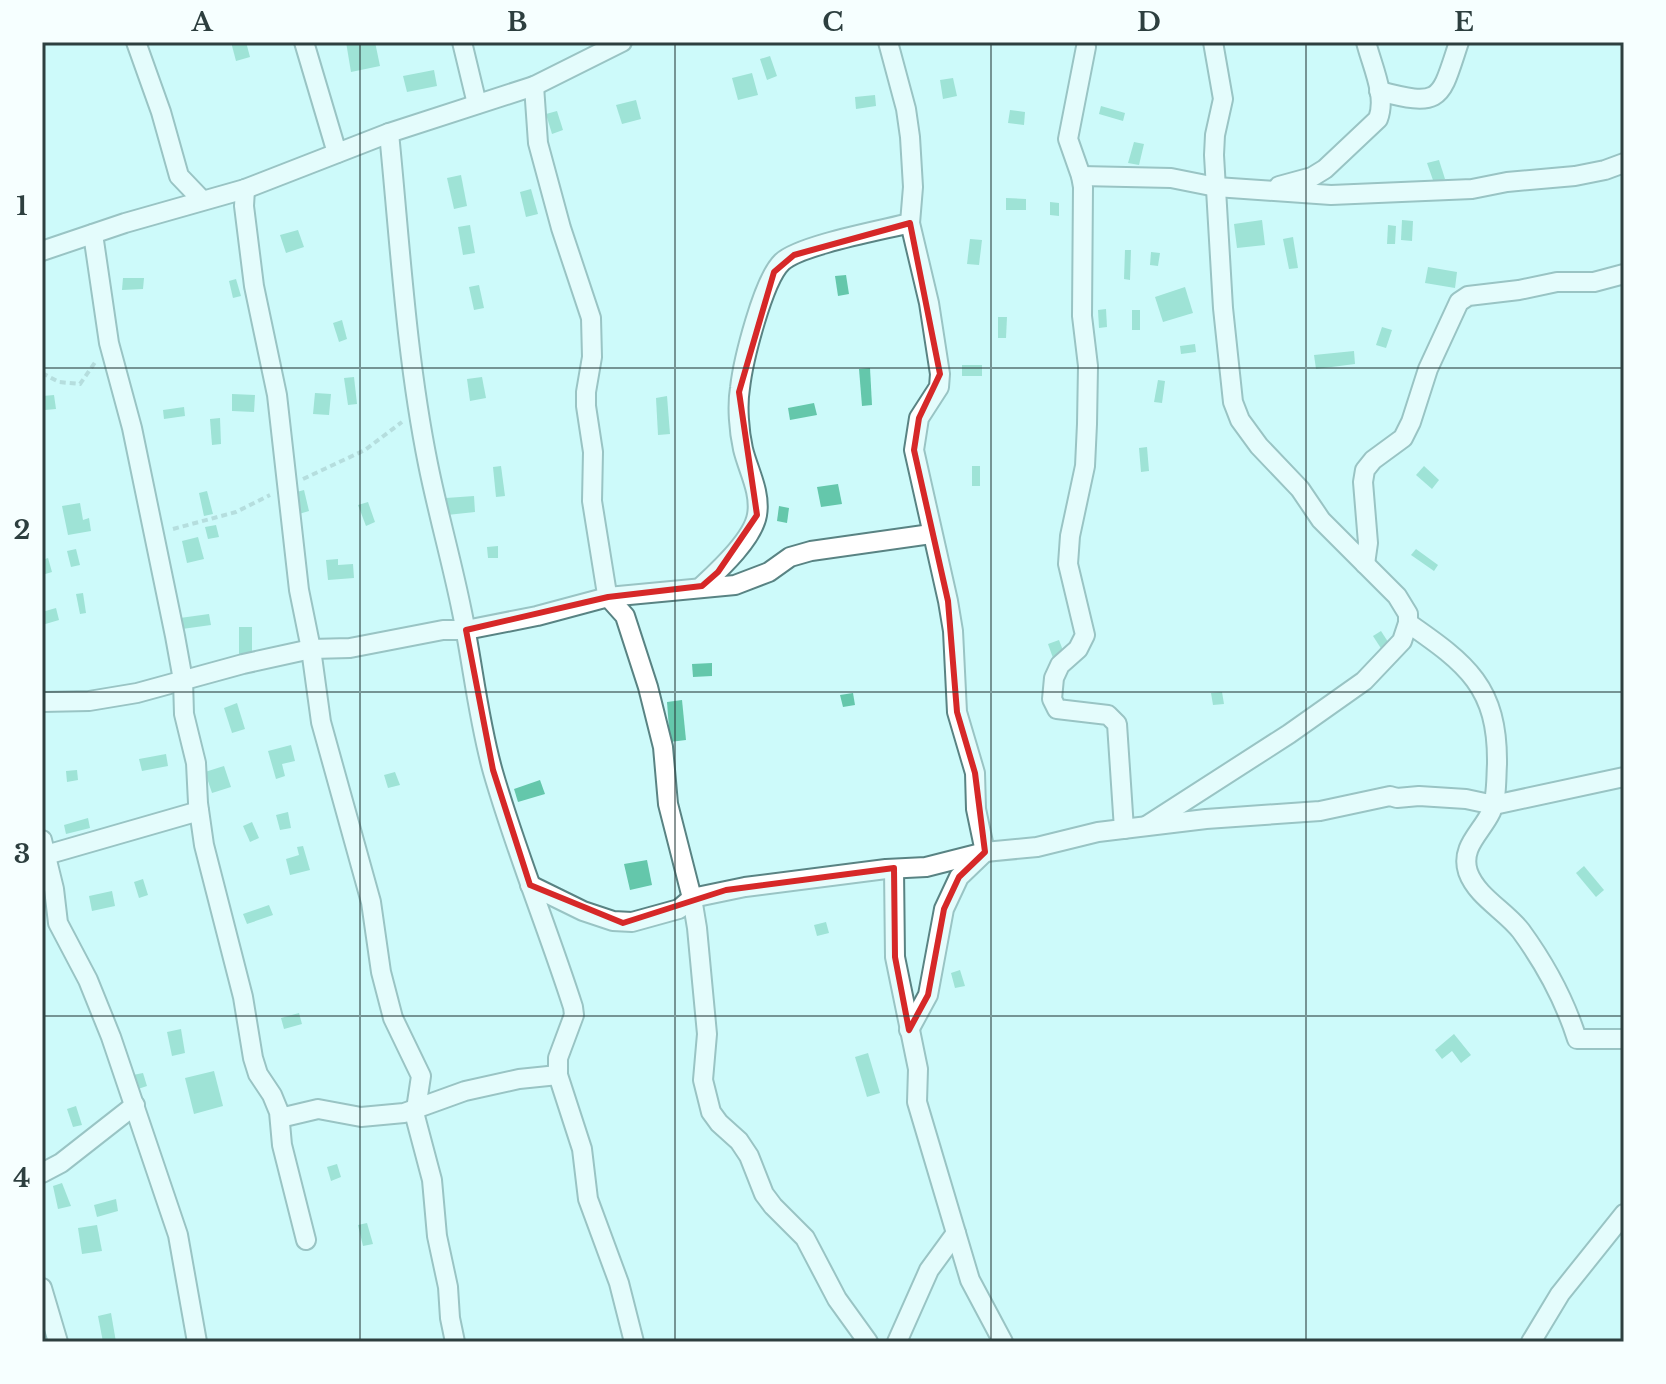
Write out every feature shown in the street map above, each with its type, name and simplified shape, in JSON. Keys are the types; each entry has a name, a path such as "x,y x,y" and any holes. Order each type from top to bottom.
{"street":[{"path":"123,42 143,63"},
{"path":"136,42 161,112 179,176 202,200"},
{"path":"304,42 337,153"},
{"path":"462,42 477,104"},
{"path":"42,251 245,189 389,133 534,86 622,42"},
{"path":"888,42 906,109 913,187 910,223 929,303 940,374 939,387 919,418 914,450 948,601 953,631 957,712 975,773 976,809 985,852"},
{"path":"1144,827 1289,734 1364,681 1402,641 1408,623 1408,614 1397,596 1321,520 1300,489 1259,446 1240,420 1233,402 1223,308 1216,187 1215,135 1223,99 1213,42"},
{"path":"1253,189 1312,177 1337,161 1378,119 1382,108 1366,42"},
{"path":"1379,91 1417,100 1432,98 1440,93 1448,78 1459,42"},
{"path":"1086,47 1068,139 1081,176 1084,238 1082,316 1088,366 1085,466 1070,536 1068,564 1085,635 1078,649 1060,665 1054,678 1052,699 1053,705 1064,712 1108,715 1117,724 1124,829"},
{"path":"534,86 538,143 561,228 591,318 592,357 586,406 593,452 592,501 608,597 625,616 648,687 663,747 668,804 692,898 707,1034 703,1080 711,1112 739,1141 749,1156 764,1194 805,1238 837,1299 868,1342"},
{"path":"389,133 403,290 428,464 451,553 476,696 493,770 573,1007 574,1015 558,1058 558,1075 582,1149 588,1199 619,1283 634,1342"},
{"path":"1081,176 1171,178 1216,187 1331,195 1438,192 1560,178 1605,170 1624,163"},
{"path":"245,189 244,206 254,286 277,395 299,590 321,722 371,902 381,972 393,1018 421,1076 415,1109 432,1180 437,1236 455,1342"},
{"path":"702,586 734,553 750,532 757,515 756,495 741,436 739,392 751,337 774,272 783,261 794,255 910,223"},
{"path":"93,234 109,343 132,428 183,680 184,714 196,763 199,811 210,873 243,997 253,1058 258,1074 276,1103 280,1118 282,1145 306,1240"},
{"path":"1365,564 1368,543 1363,482 1365,470 1403,438 1428,369 1459,302 1468,296 1557,282 1594,282 1624,274"},
{"path":"42,702 89,701 137,693 311,649 350,648 443,630 466,630 537,616 608,597 735,585 756,579 790,557 811,551 931,534"},
{"path":"1408,623 1448,650 1470,671 1485,696 1495,723 1494,805 1471,839 1466,860 1469,875 1490,901 1520,929 1568,1009 1577,1039 1624,1039"},
{"path":"530,885 583,911 623,923 679,909 692,898 775,883 926,867 985,852 1017,850 1098,832 1320,811 1390,796 1466,799 1494,805 1624,777"},
{"path":"197,1342 178,1235 135,1105 93,993 58,923 44,848 199,811"},
{"path":"909,1030 928,995 944,909 959,877 985,852"},
{"path":"894,869 895,957 918,1069 917,1102 970,1280 1003,1342"},
{"path":"280,1118 318,1109 361,1117 404,1113 465,1091 558,1075"},
{"path":"42,1173 61,1163 135,1105"},
{"path":"1531,1342 1560,1294 1624,1214"},
{"path":"897,1342 929,1270 956,1233"},
{"path":"42,1288 58,1342"}],"path":[{"path":"42,373 59,382 80,384 109,343"}],"highlighted area":[{"path":"910,223 940,374 919,418 914,450 948,601 957,712 975,773 985,852 959,877 944,909 928,995 909,1030 895,957 894,868 726,890 623,923 530,885 493,770 466,630 608,597 702,586 718,572 757,515 739,392 774,272 794,255"}],"building":[{"path":"231,42 246,42 250,57 236,61"},
{"path":"346,42 375,42 380,66 351,72"},
{"path":"770,56 777,76 767,80 760,59"},
{"path":"434,70 437,86 407,92 403,76"},
{"path":"752,73 758,95 738,100 732,78"},
{"path":"953,78 957,96 943,99 940,80"},
{"path":"875,95 876,106 856,109 855,97"},
{"path":"636,100 641,119 622,124 616,105"},
{"path":"1101,106 1125,113 1123,121 1099,114"},
{"path":"1010,110 1025,112 1024,125 1008,123"},
{"path":"557,111 563,130 552,134 546,114"},
{"path":"1134,142 1144,144 1139,165 1128,163"},
{"path":"1439,160 1445,179 1434,183 1427,163"},
{"path":"461,175 467,206 454,209 447,178"},
{"path":"531,189 538,214 526,217 520,192"},
{"path":"1006,198 1026,199 1026,210 1006,210"},
{"path":"1050,202 1059,203 1059,216 1050,215"},
{"path":"1262,220 1265,245 1237,248 1234,224"},
{"path":"1402,220 1413,221 1412,241 1401,240"},
{"path":"470,225 475,253 463,255 458,227"},
{"path":"1388,225 1396,226 1395,244 1387,244"},
{"path":"298,230 304,247 286,253 280,235"},
{"path":"1293,237 1298,268 1289,269 1283,239"},
{"path":"970,239 982,240 979,265 967,264"},
{"path":"1125,250 1131,250 1130,280 1124,279"},
{"path":"1151,252 1160,253 1158,266 1150,265"},
{"path":"1428,267 1457,272 1455,288 1425,283"},
{"path":"846,275 849,294 838,296 835,276"},
{"path":"123,278 144,278 143,289 122,290"},
{"path":"236,279 241,296 233,298 229,281"},
{"path":"479,285 484,308 474,310 469,287"},
{"path":"1185,287 1193,313 1163,322 1155,297"},
{"path":"1106,309 1107,327 1099,328 1098,310"},
{"path":"1132,310 1140,310 1140,330 1132,330"},
{"path":"998,317 1007,317 1006,338 998,338"},
{"path":"342,320 347,339 339,342 333,323"},
{"path":"1382,327 1392,330 1386,348 1376,345"},
{"path":"1195,344 1196,352 1181,354 1180,346"},
{"path":"1354,351 1355,364 1316,369 1314,355"},
{"path":"962,365 982,365 982,376 962,376"},
{"path":"870,368 872,405 862,406 859,369"},
{"path":"354,377 357,404 348,405 344,378"},
{"path":"482,377 486,398 470,401 467,379"},
{"path":"1158,380 1165,381 1162,403 1154,402"},
{"path":"315,393 331,394 329,415 313,414"},
{"path":"232,394 255,395 254,412 232,411"},
{"path":"54,395 56,409 45,410 43,396"},
{"path":"667,396 670,434 658,435 656,398"},
{"path":"814,403 817,415 790,420 788,408"},
{"path":"184,407 185,416 164,419 163,410"},
{"path":"220,418 221,444 212,445 210,419"},
{"path":"1147,447 1149,471 1141,472 1139,448"},
{"path":"501,466 505,496 496,497 493,467"},
{"path":"972,466 980,466 980,486 972,486"},
{"path":"1424,466 1439,480 1432,489 1416,475"},
{"path":"838,484 842,504 821,507 817,487"},
{"path":"304,490 309,511 299,514 293,493"},
{"path":"207,491 213,514 204,516 199,493"},
{"path":"474,496 475,512 447,515 446,498"},
{"path":"368,502 375,522 366,526 358,505"},
{"path":"80,503 83,520 89,518 91,531 68,535 62,506"},
{"path":"779,506 789,508 787,523 777,521"},
{"path":"216,525 219,537 208,539 205,527"},
{"path":"198,537 204,559 187,563 182,541"},
{"path":"498,546 498,558 488,558 487,547"},
{"path":"76,549 80,565 71,567 67,551"},
{"path":"1416,549 1438,565 1434,571 1411,555"},
{"path":"48,558 52,572 42,575 42,560"},
{"path":"338,559 338,565 353,564 354,578 328,580 326,560"},
{"path":"83,593 86,613 80,614 76,594"},
{"path":"56,608 59,620 42,625 42,612"},
{"path":"209,614 211,625 182,629 180,618"},
{"path":"239,627 252,627 252,654 239,654"},
{"path":"1381,631 1392,648 1384,653 1373,636"},
{"path":"1059,640 1064,653 1053,658 1048,644"},
{"path":"712,663 712,676 693,677 692,664"},
{"path":"1222,692 1224,704 1213,705 1211,693"},
{"path":"853,693 855,705 843,707 840,695"},
{"path":"682,700 686,740 670,742 667,702"},
{"path":"237,703 245,729 232,733 224,708"},
{"path":"291,745 295,761 282,764 285,776 276,779 268,751"},
{"path":"166,754 168,766 142,771 139,759"},
{"path":"224,766 231,787 212,793 205,772"},
{"path":"77,770 78,780 67,782 66,771"},
{"path":"395,772 400,785 388,788 384,775"},
{"path":"540,780 545,794 518,802 514,789"},
{"path":"288,812 291,828 280,830 276,815"},
{"path":"88,818 90,828 66,834 64,825"},
{"path":"252,822 259,838 250,842 243,826"},
{"path":"303,846 310,870 290,875 286,859 299,855 297,847"},
{"path":"647,860 652,885 630,890 624,864"},
{"path":"1584,866 1604,890 1596,897 1576,873"},
{"path":"143,879 148,895 139,898 134,882"},
{"path":"112,891 115,906 92,911 89,896"},
{"path":"269,905 273,915 247,924 243,914"},
{"path":"826,922 829,933 817,936 814,925"},
{"path":"960,970 965,986 955,988 951,973"},
{"path":"299,1013 302,1024 284,1029 281,1018"},
{"path":"181,1029 185,1053 172,1056 167,1032"},
{"path":"1454,1034 1471,1055 1461,1063 1452,1051 1442,1059 1435,1050"},
{"path":"868,1053 880,1093 867,1097 855,1057"},
{"path":"214,1071 223,1106 194,1114 185,1078"},
{"path":"143,1073 147,1086 138,1089 133,1075"},
{"path":"76,1106 82,1125 73,1127 67,1109"},
{"path":"337,1164 341,1177 331,1181 327,1167"},
{"path":"62,1183 71,1206 58,1209 53,1186"},
{"path":"116,1199 118,1211 97,1217 94,1205"},
{"path":"367,1223 373,1244 363,1246 358,1225"},
{"path":"97,1225 102,1251 82,1254 78,1228"},
{"path":"111,1313 116,1342 103,1342 98,1316"}]}
